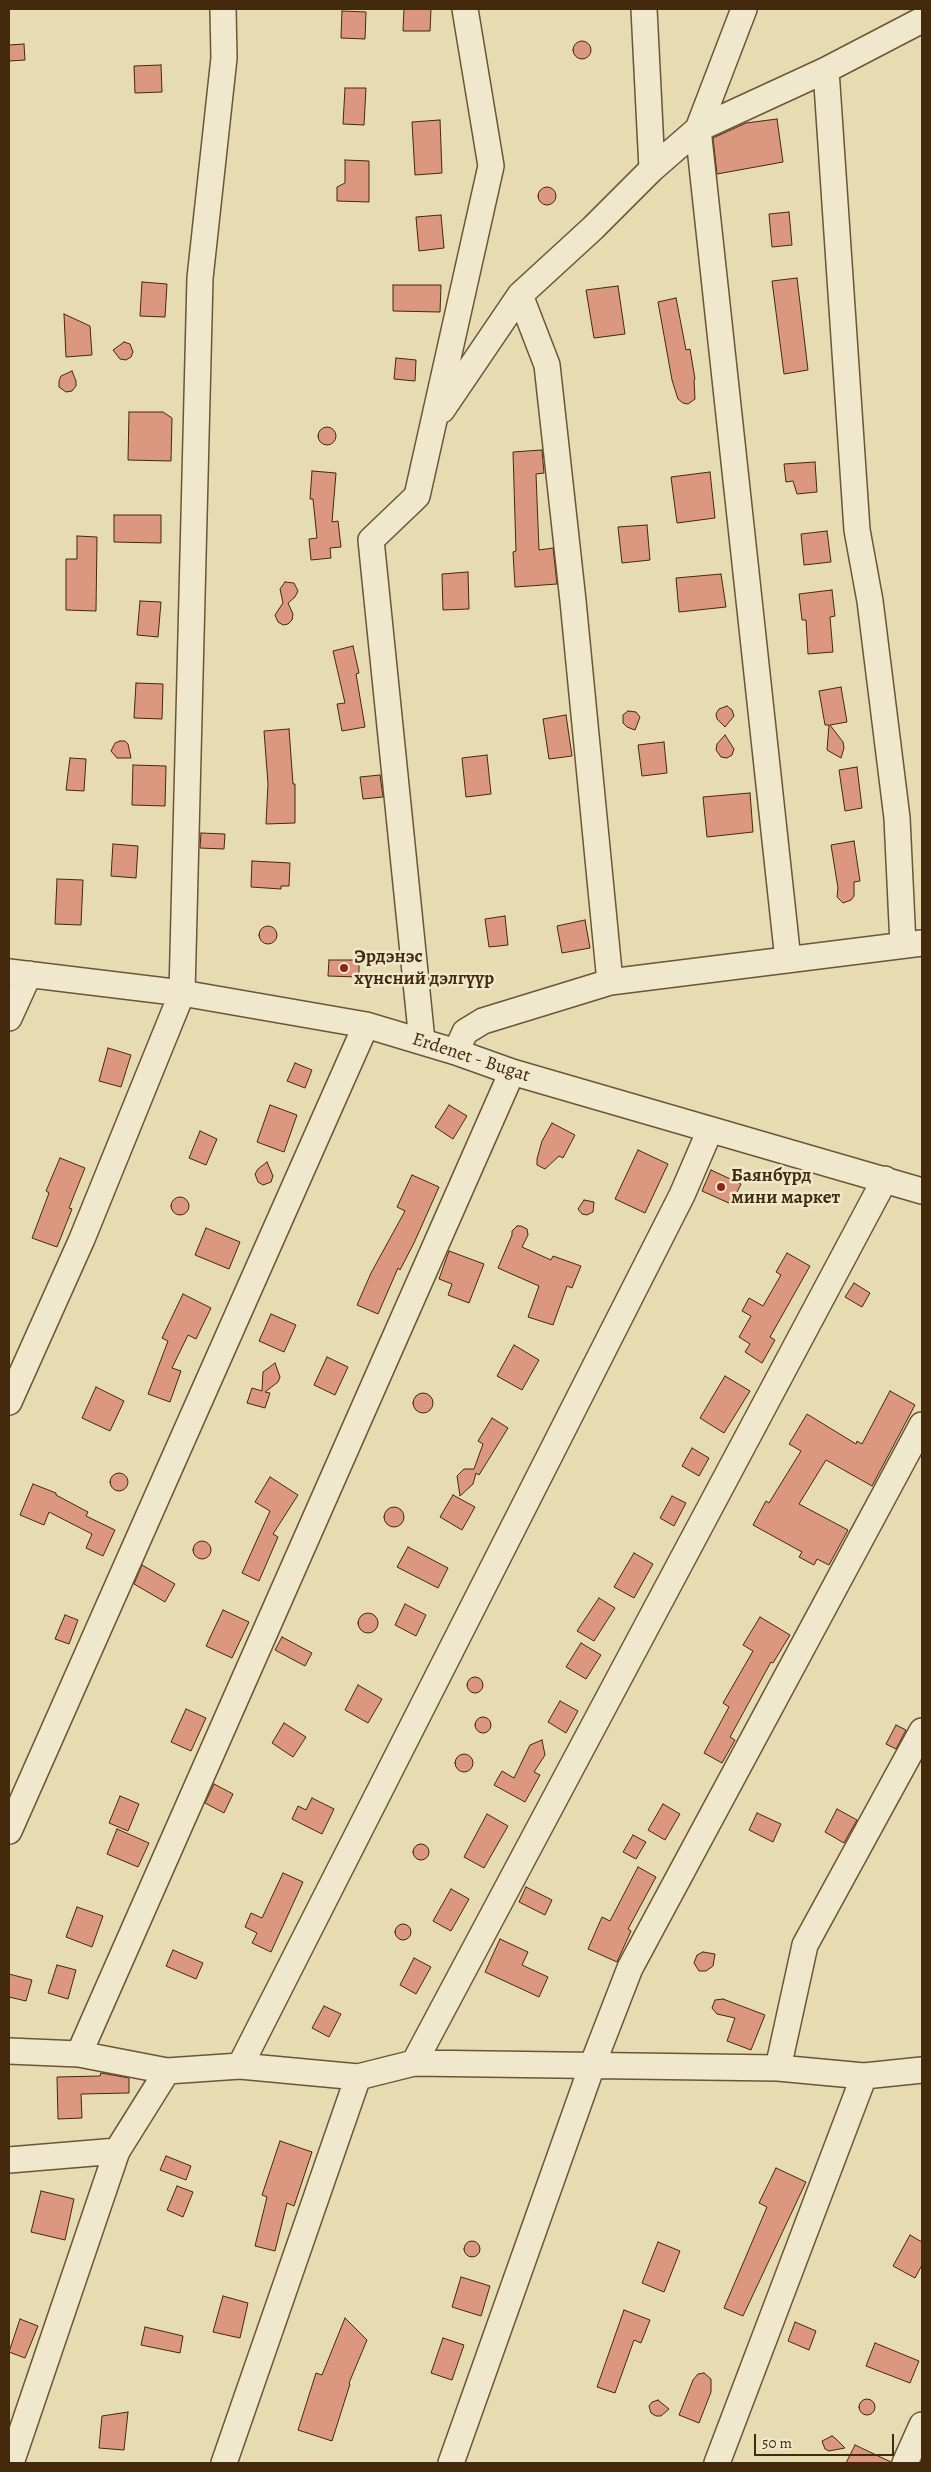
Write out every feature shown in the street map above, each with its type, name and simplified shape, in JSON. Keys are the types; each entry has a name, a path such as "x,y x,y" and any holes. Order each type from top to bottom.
{"street":[{"path":"9,1402 82,1239 182,993 200,278 224,58 223,9"},
{"path":"422,1041 371,540 417,496 491,166 465,9"},
{"path":"644,9 652,169"},
{"path":"744,9 698,129 788,960"},
{"path":"433,422 520,295 593,228 652,169 698,129 826,70 922,20"},
{"path":"456,1052 466,1032 483,1021 610,982 913,944 870,601 857,530 826,70"},
{"path":"520,295 547,365 573,601 610,982"},
{"path":"9,1018 19,973"},
{"name":"Erdenet - Bugat","path":"19,973 182,993 366,1025 422,1041 512,1072 922,1191"},
{"path":"9,1831 366,1025"},
{"path":"79,2054 512,1072"},
{"path":"240,2066 682,1195 710,1130"},
{"path":"414,2063 885,1180"},
{"path":"451,2463 592,2066 630,1968 922,1425"},
{"path":"778,2068 805,1946 922,1731"},
{"path":"9,2051 79,2054 167,2072 240,2066 358,2077 414,2063 778,2068 864,2076 922,2070"},
{"path":"12,2463 117,2151 167,2072"},
{"path":"717,2463 864,2076"},
{"path":"224,2463 358,2077"},
{"path":"9,2160 117,2151"},
{"path":"905,2463 922,2425"}],"building":[{"path":"404,9 431,9 430,31 403,31"},
{"path":"342,11 366,12 365,39 341,38"},
{"path":"582,41 588,44 591,50 588,56 582,59 576,56 573,50 576,44"},
{"path":"24,44 25,60 9,61 9,45"},
{"path":"161,65 162,92 135,93 134,66"},
{"path":"345,88 366,88 364,125 343,124"},
{"path":"777,119 783,162 717,174 713,138 746,123"},
{"path":"440,120 442,173 415,175 412,122"},
{"path":"345,160 369,161 369,202 337,201 337,187 345,183"},
{"path":"547,187 553,190 556,196 553,202 547,205 541,202 538,196 541,190"},
{"path":"789,212 792,245 772,247 769,214"},
{"path":"441,215 444,248 419,251 416,217"},
{"path":"797,278 808,370 784,374 772,281"},
{"path":"142,282 167,284 165,317 140,316"},
{"path":"393,285 441,285 440,312 393,311"},
{"path":"618,286 625,334 594,338 586,290"},
{"path":"676,298 686,350 690,349 695,379 695,399 688,404 678,399 672,380 658,302"},
{"path":"64,314 90,326 92,355 66,357"},
{"path":"124,342 130,344 133,352 131,357 126,360 120,359 113,350"},
{"path":"396,358 416,360 415,381 394,379"},
{"path":"72,371 76,386 72,391 66,392 59,387 59,381 61,376"},
{"path":"129,412 163,412 172,418 171,461 128,460"},
{"path":"327,427 333,430 336,436 333,442 327,445 321,442 318,436 321,430"},
{"path":"542,450 544,473 536,474 539,550 553,548 557,584 515,587 513,552 516,551 513,452"},
{"path":"815,462 817,492 797,494 793,481 786,482 784,464"},
{"path":"312,471 336,473 332,522 338,521 341,547 330,548 331,558 311,560 309,539 317,538 313,499 310,499"},
{"path":"710,472 715,518 677,523 671,477"},
{"path":"114,515 161,515 161,543 114,542"},
{"path":"647,525 650,560 622,563 618,527"},
{"path":"827,531 831,562 804,565 801,534"},
{"path":"77,536 97,537 96,611 66,610 66,559 77,559"},
{"path":"468,572 469,609 443,610 442,574"},
{"path":"721,574 726,607 679,612 676,578"},
{"path":"285,582 294,583 298,591 295,597 288,603 293,614 292,620 288,624 283,625 278,622 275,615 283,603 280,589"},
{"path":"832,590 835,616 830,617 833,652 808,654 806,620 802,620 799,594"},
{"path":"140,601 161,602 158,637 137,635"},
{"path":"353,646 359,673 356,674 365,727 342,731 337,704 345,703 333,651"},
{"path":"136,683 163,684 162,719 134,718"},
{"path":"841,687 847,722 830,725 843,742 844,748 841,758 827,750 829,725 825,725 819,691"},
{"path":"727,706 732,710 734,716 725,727 717,719 716,714 719,709"},
{"path":"628,711 636,712 640,717 635,730 623,723 623,715"},
{"path":"566,715 572,756 549,759 543,719"},
{"path":"289,729 293,784 295,784 295,823 266,824 268,784 264,731"},
{"path":"725,735 734,749 732,755 727,758 721,757 716,750 717,744"},
{"path":"125,741 128,744 131,758 117,758 111,751 115,743"},
{"path":"664,742 667,773 642,776 638,745"},
{"path":"487,755 491,794 466,797 462,758"},
{"path":"70,758 86,759 84,791 66,790"},
{"path":"133,765 166,766 165,806 132,805"},
{"path":"857,767 862,808 845,811 839,770"},
{"path":"380,775 383,797 363,799 360,777"},
{"path":"750,793 753,832 707,837 703,797"},
{"path":"201,833 225,834 224,849 200,848"},
{"path":"854,841 860,881 854,882 854,896 851,900 843,903 837,897 838,888 831,845"},
{"path":"113,844 138,846 136,878 111,876"},
{"path":"252,861 290,863 289,886 281,886 281,889 251,887"},
{"path":"57,879 83,880 81,925 55,924"},
{"path":"505,916 508,945 489,947 485,919"},
{"path":"585,920 590,948 562,953 557,926"},
{"path":"268,926 274,929 277,935 274,941 268,944 262,941 259,935 262,929"},
{"path":"329,960 359,960 359,977 328,976"},
{"path":"108,1048 131,1055 121,1087 99,1081"},
{"path":"295,1063 312,1070 305,1088 287,1081"},
{"path":"270,1105 297,1115 284,1152 257,1142"},
{"path":"449,1105 467,1116 453,1139 435,1127"},
{"path":"552,1123 575,1135 563,1158 559,1156 545,1169 537,1165 537,1159 542,1141"},
{"path":"200,1131 217,1139 206,1165 189,1158"},
{"path":"638,1150 668,1164 645,1213 615,1199"},
{"path":"60,1158 85,1168 69,1208 72,1209 57,1247 32,1238 49,1193 46,1191"},
{"path":"267,1162 273,1176 271,1182 263,1185 258,1182 255,1174"},
{"name":"Баянбүрд мини маркет","path":"711,1170 741,1184 731,1204 702,1191"},
{"path":"412,1175 439,1187 414,1243 400,1270 398,1268 378,1314 357,1305 371,1273 405,1211 397,1207"},
{"path":"180,1197 186,1200 189,1206 186,1212 180,1215 174,1212 171,1206 174,1200"},
{"path":"584,1200 594,1202 593,1212 587,1215 582,1214 578,1209"},
{"path":"517,1226 527,1229 528,1235 522,1247 551,1260 553,1256 581,1266 572,1288 567,1286 553,1325 528,1317 539,1286 498,1268 512,1231"},
{"path":"206,1228 240,1242 229,1269 195,1255"},
{"path":"449,1251 484,1264 469,1303 448,1295 452,1284 439,1279"},
{"path":"787,1253 810,1266 770,1337 775,1340 762,1363 745,1352 750,1344 739,1337 751,1316 742,1311 749,1298 763,1306 781,1275 776,1272"},
{"path":"854,1283 870,1293 862,1307 845,1297"},
{"path":"183,1294 211,1308 196,1339 188,1335 172,1368 181,1371 170,1402 148,1394 168,1341 162,1338"},
{"path":"271,1314 296,1325 284,1352 259,1341"},
{"path":"514,1345 539,1360 522,1390 497,1376"},
{"path":"327,1357 348,1367 335,1395 314,1385"},
{"path":"275,1363 280,1377 278,1382 265,1392 270,1393 265,1408 247,1403 252,1388 262,1391 263,1372"},
{"path":"725,1376 750,1391 724,1433 700,1418"},
{"path":"96,1387 124,1401 110,1431 82,1418"},
{"path":"890,1391 915,1405 872,1486 826,1460 799,1504 848,1530 829,1565 817,1559 814,1565 799,1557 802,1552 753,1525 766,1501 769,1503 801,1451 789,1444 807,1414 856,1444 857,1441 862,1444"},
{"path":"423,1393 430,1396 433,1403 430,1410 423,1413 416,1410 413,1403 416,1396"},
{"path":"492,1418 508,1428 479,1475 476,1473 473,1484 460,1496 457,1476 464,1469 474,1469 483,1444 478,1441"},
{"path":"692,1448 709,1458 699,1476 682,1466"},
{"path":"119,1473 125,1476 128,1482 125,1488 119,1491 113,1488 110,1482 113,1476"},
{"path":"270,1477 298,1495 273,1534 278,1537 259,1581 242,1573 270,1511 255,1502"},
{"path":"33,1484 56,1493 56,1495 88,1512 86,1516 115,1530 103,1556 86,1548 92,1534 49,1512 44,1525 20,1515"},
{"path":"453,1495 475,1507 462,1530 440,1517"},
{"path":"672,1496 686,1503 674,1526 660,1518"},
{"path":"394,1507 401,1510 404,1517 401,1524 394,1527 387,1524 384,1517 387,1510"},
{"path":"202,1541 208,1544 211,1550 208,1556 202,1559 196,1556 193,1550 196,1544"},
{"path":"408,1547 448,1568 438,1588 397,1567"},
{"path":"634,1553 653,1564 634,1598 614,1587"},
{"path":"142,1565 175,1584 165,1602 134,1584"},
{"path":"599,1598 615,1608 594,1641 577,1631"},
{"path":"405,1604 426,1615 416,1636 395,1625"},
{"path":"223,1610 249,1622 232,1658 206,1646"},
{"path":"368,1613 375,1616 378,1623 375,1630 368,1633 361,1630 358,1623 361,1616"},
{"path":"65,1615 78,1620 69,1644 55,1639"},
{"path":"760,1617 790,1635 773,1663 771,1662 730,1737 735,1740 722,1763 704,1753 729,1707 723,1703 753,1651 743,1645"},
{"path":"282,1637 312,1653 305,1666 275,1650"},
{"path":"581,1643 601,1655 586,1679 566,1667"},
{"path":"472,1677 478,1677 483,1682 481,1691 472,1693 467,1688 467,1682"},
{"path":"358,1685 382,1699 368,1723 345,1710"},
{"path":"560,1701 578,1711 566,1733 548,1722"},
{"path":"186,1709 206,1718 191,1751 171,1742"},
{"path":"480,1717 486,1717 491,1722 489,1731 480,1733 475,1728 475,1722"},
{"path":"284,1723 306,1737 293,1757 272,1743"},
{"path":"896,1725 906,1730 896,1749 886,1744"},
{"path":"542,1740 545,1755 534,1772 540,1775 525,1802 494,1785 502,1771 514,1778 530,1745"},
{"path":"460,1754 468,1754 473,1759 471,1770 460,1772 455,1767 455,1759"},
{"path":"214,1784 233,1794 224,1813 205,1803"},
{"path":"120,1796 139,1804 128,1831 109,1823"},
{"path":"312,1798 334,1809 322,1834 292,1819 298,1806 306,1810"},
{"path":"663,1804 680,1814 665,1840 648,1830"},
{"path":"837,1809 857,1820 844,1843 825,1832"},
{"path":"757,1813 781,1824 773,1842 749,1830"},
{"path":"487,1814 508,1826 484,1868 464,1857"},
{"path":"117,1829 149,1843 138,1867 107,1854"},
{"path":"633,1835 646,1842 636,1859 623,1852"},
{"path":"421,1844 427,1846 429,1852 427,1858 421,1860 415,1858 413,1852 415,1846"},
{"path":"638,1867 656,1877 628,1929 631,1931 617,1962 588,1949 602,1917 610,1921"},
{"path":"283,1873 303,1882 271,1952 252,1943 257,1933 245,1927 251,1913 262,1918"},
{"path":"526,1887 552,1900 545,1915 519,1902"},
{"path":"451,1889 469,1899 451,1931 433,1921"},
{"path":"77,1907 103,1916 92,1947 66,1937"},
{"path":"400,1924 406,1924 411,1929 409,1938 400,1940 395,1935 395,1929"},
{"path":"500,1939 528,1952 522,1965 548,1977 539,1997 485,1972"},
{"path":"173,1950 203,1963 196,1979 166,1966"},
{"path":"703,1952 715,1954 713,1966 706,1971 699,1971 694,1963 697,1955"},
{"path":"414,1958 431,1967 416,1994 400,1985"},
{"path":"57,1965 76,1970 68,1999 48,1993"},
{"path":"9,1974 32,1980 26,2001 9,1997"},
{"path":"723,1999 765,2015 751,2050 727,2041 735,2018 717,2014 712,2008 715,2000"},
{"path":"324,2006 341,2014 329,2037 312,2028"},
{"path":"101,2073 129,2078 129,2093 81,2094 82,2118 58,2119 57,2077 100,2076"},
{"path":"280,2141 312,2152 294,2206 287,2203 275,2251 255,2246 267,2197 262,2195"},
{"path":"166,2156 191,2166 186,2180 160,2170"},
{"path":"776,2168 806,2182 743,2316 724,2308 767,2207 759,2203"},
{"path":"177,2186 193,2192 183,2217 167,2210"},
{"path":"41,2191 74,2199 65,2240 31,2232"},
{"path":"910,2235 922,2242 922,2265 915,2278 893,2266"},
{"path":"472,2241 478,2243 480,2249 478,2255 472,2257 466,2255 464,2249 466,2243"},
{"path":"658,2242 680,2251 664,2292 642,2283"},
{"path":"461,2277 490,2286 481,2316 452,2307"},
{"path":"223,2296 248,2303 240,2338 213,2332"},
{"path":"624,2310 650,2320 641,2343 634,2340 615,2393 597,2387"},
{"path":"345,2318 367,2340 349,2383 332,2441 298,2430 316,2373 322,2375"},
{"path":"20,2319 38,2326 25,2358 9,2352"},
{"path":"795,2322 816,2331 809,2350 788,2341"},
{"path":"145,2327 183,2336 180,2353 141,2345"},
{"path":"443,2338 464,2345 452,2380 431,2373"},
{"path":"875,2343 919,2361 910,2383 866,2366"},
{"path":"704,2373 711,2379 711,2392 699,2423 679,2415 693,2380 698,2374"},
{"path":"867,2399 873,2401 875,2407 873,2413 867,2415 861,2413 859,2407 861,2401"},
{"path":"658,2400 669,2409 661,2416 651,2413 649,2406 652,2402"},
{"path":"128,2412 124,2450 99,2448 102,2416"},
{"path":"832,2436 845,2448 829,2451 825,2449 822,2441"},
{"path":"855,2445 891,2462 891,2463 846,2463"}],"place":[{"name":"Эрдэнэс хүнсний дэлгүүр","path":"344,968"},
{"name":"Баянбүрд мини маркет","path":"721,1187"}]}
